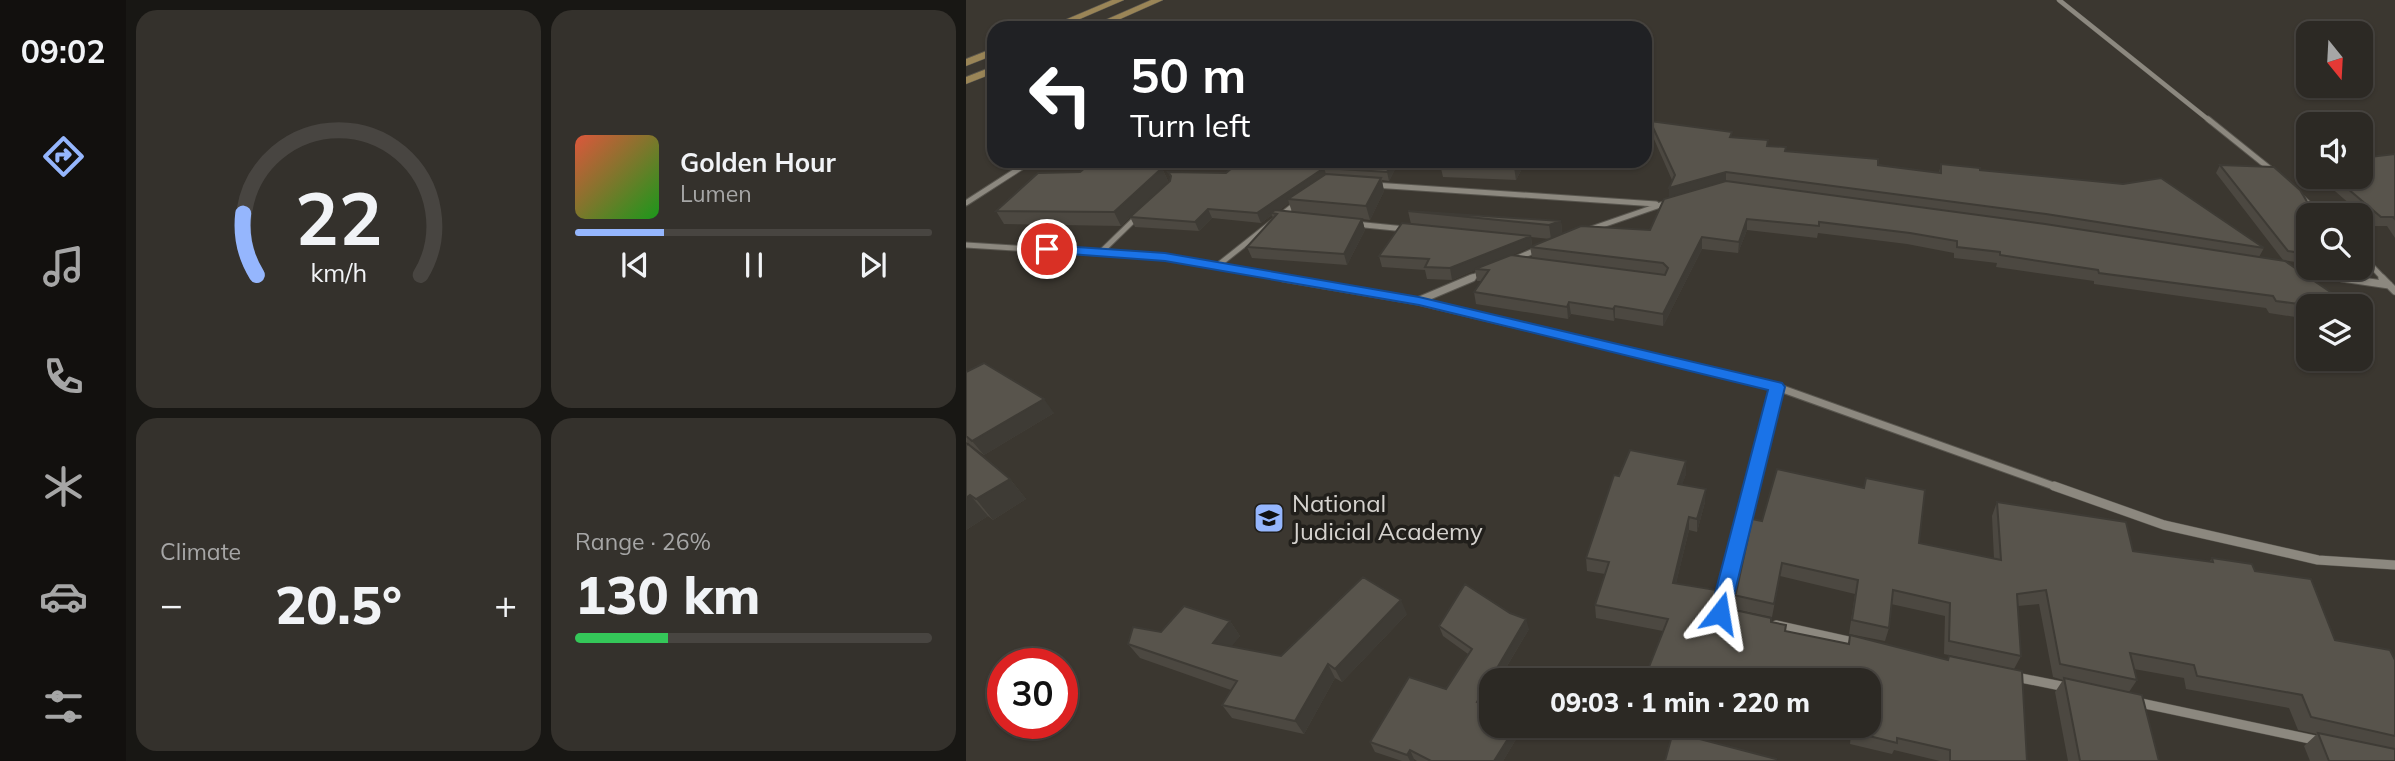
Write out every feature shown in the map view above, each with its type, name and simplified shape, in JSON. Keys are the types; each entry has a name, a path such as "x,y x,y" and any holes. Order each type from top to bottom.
{"main road":[{"path":"1068,21 1120,0"},
{"path":"1109,21 1159,0"},
{"path":"966,63 987,54"},
{"path":"966,81 987,72"}],"street":[{"path":"2060,0 2278,176"},
{"path":"966,203 1020,168"},
{"path":"1370,185 1660,205"},
{"path":"2296,191 2308,203"},
{"path":"1217,266 1277,216 1308,196"},
{"path":"1575,235 1680,198"},
{"path":"1101,251 1140,214"},
{"path":"1277,216 1291,218"},
{"path":"1346,223 1414,230"},
{"path":"1501,266 1550,244 1536,242"},
{"path":"966,245 1101,251 1165,257 1419,301 1777,387 2164,525 2318,560 2395,565"},
{"path":"1513,261 1526,262"},
{"path":"2282,268 2389,285"},
{"path":"2373,268 2395,291"},
{"path":"1419,301 1489,271"},
{"path":"1734,616 1720,613 1777,387"},
{"path":"1761,622 1869,645"},
{"path":"2004,674 2071,688"},
{"path":"2125,700 2328,743"}],"building":[{"path":"1652,121 1732,132 1730,137 1768,140 1767,146 1786,147 1785,151 1878,159 1878,165 1941,173 1941,164 2123,184 2161,178 2264,248 2046,214 1726,172 1669,188 1675,175"},
{"path":"2395,154 2395,219 2381,217 2373,210 2373,203 2365,203 2348,189 2373,189 2373,157"},
{"path":"2220,165 2274,167 2300,190 2308,203 2296,203 2296,252 2288,251"},
{"path":"1085,168 1162,168 1114,212 996,211 1038,173 1080,172"},
{"path":"1232,168 1324,168 1257,213 1208,209 1195,222 1130,217 1170,181 1168,172 1226,173"},
{"path":"1324,168 1389,168 1387,172"},
{"path":"1326,174 1381,178 1366,206 1288,199"},
{"path":"1726,181 2045,224 2285,261 2296,268 2296,280 2313,280 2333,294 2296,294 2296,304 2276,301 2273,296 2099,273 2098,270 2000,255 2000,252 1957,247 1957,241 1910,233 1819,222 1819,226 1747,219 1739,242 1702,237 1663,314 1569,302 1567,307 1474,292 1489,270 1475,269 1511,255 1665,275 1668,268 1663,263 1530,247 1581,226 1650,230 1664,199"},
{"path":"1275,210 1362,219 1344,254 1247,247 1277,214 1271,213"},
{"path":"1408,211 1561,221 1549,225"},
{"path":"1402,223 1531,236 1450,268 1425,267 1429,259 1379,256"},
{"path":"984,363 1044,399 972,441 966,436 966,372"},
{"path":"968,444 1010,479 976,499 970,495 966,498"},
{"path":"1630,450 1686,461 1678,484 1706,489 1697,519 1689,517 1673,583 1716,590 1716,606 1771,618 1771,622 1786,625 1785,631 1849,644 1850,635 1948,660 1949,656 2022,671 2027,761 1950,761 1950,750 1897,738 1897,743 1877,738 1881,738 1881,668 1649,668 1668,619 1595,605 1609,562 1586,558 1614,475 1619,476"},
{"path":"1777,469 1864,488 1866,478 1925,490 1919,543 2001,560 1997,502 2126,522 2133,551 2213,562 2212,558 2252,564 2255,571 2311,579 2335,640 2390,650 2395,660 2395,736 2311,717 2302,695 2197,676 2194,665 2130,653 2137,680 2060,664 2046,590 2017,594 2021,656 1949,641 1950,603 1893,590 1889,628 1852,620 1858,580 1782,563 1774,604 1729,594 1736,593 1752,519 1762,521"},
{"path":"1363,577 1401,600 1335,669 1328,664 1295,721 1222,705 1237,681 1128,644 1133,627 1161,632 1184,606 1230,621 1213,643 1281,656"},
{"path":"1465,584 1510,613 1526,619 1497,668 1479,668 1479,738 1508,738 1494,761 1431,761 1410,750 1407,755 1370,742 1409,677 1446,689 1472,649 1439,626"},
{"path":"2064,678 2142,695 2159,761 2080,761"},
{"path":"2318,733 2395,749 2395,761 2329,761"},
{"path":"1671,738 1696,738 1776,759 1775,761 1665,761"}],"place":[{"name":"National Judicial Academy","path":"1269,518"}],"route":[{"path":"1047,249 1165,257 1419,301 1777,387 1720,613"}]}
